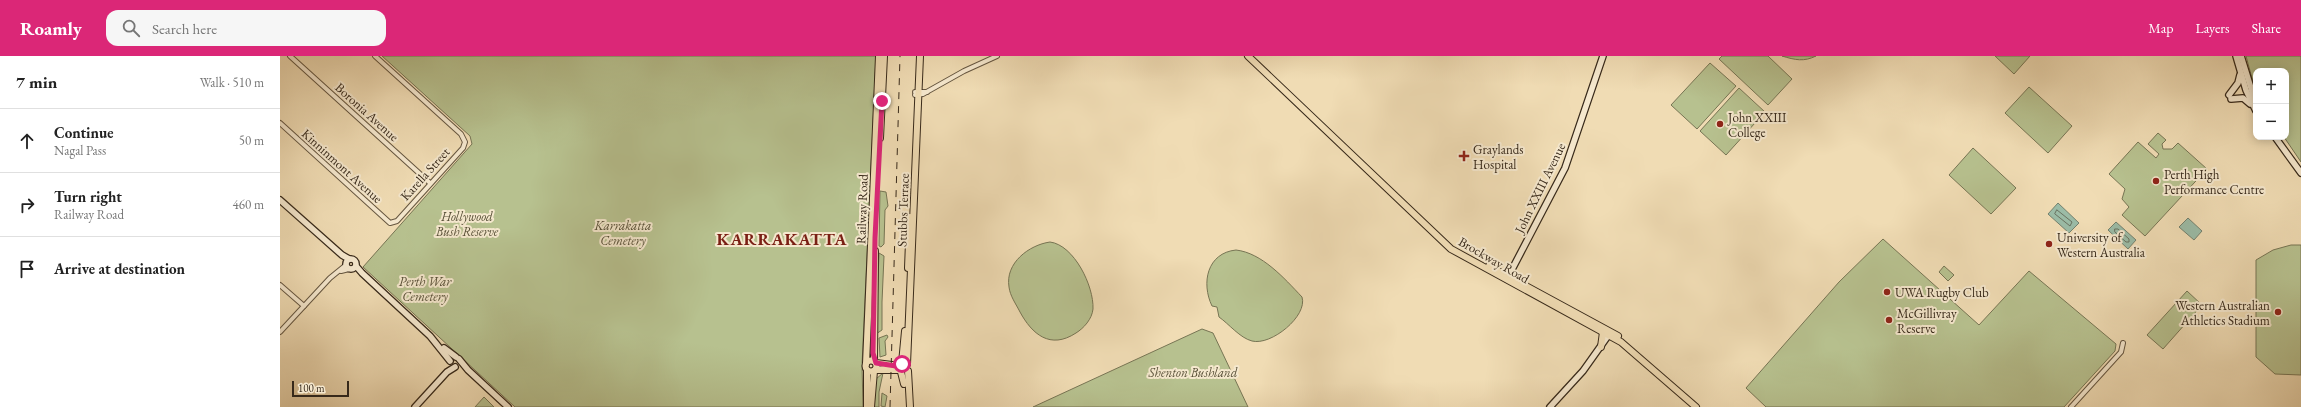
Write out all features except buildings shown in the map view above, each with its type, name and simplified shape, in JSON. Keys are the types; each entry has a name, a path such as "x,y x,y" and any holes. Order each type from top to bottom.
{"main road":[{"name":"Railway Road","path":"867,407 866,367 879,56"},
{"name":"Railway Road","path":"874,371 875,238 884,56"},
{"name":"Stubbs Terrace","path":"916,56 917,93"},
{"name":"Stubbs Terrace","path":"908,407 903,368 920,56"},
{"name":"Brockway Road","path":"1248,56 1447,246 1625,340 1701,407"},
{"name":"Brockway Road","path":"1254,56 1444,239 1462,252 1508,279 1603,332 1612,334 1696,407"},
{"path":"1601,347 1603,332"},
{"path":"870,361 903,368 874,371 866,367 870,361"},
{"path":"871,407 874,371"}],"street":[{"name":"Boronia Avenue","path":"290,56 430,183"},
{"name":"Karella Street","path":"375,56 461,134 465,142 462,148 397,221 390,223"},
{"path":"917,93 927,92 997,56"},
{"name":"John XXIII Avenue","path":"1508,279 1565,168 1603,56"},
{"path":"2236,56 2240,72 2254,104"},
{"path":"2241,56 2255,104"},
{"path":"2240,72 2238,82 2230,97 2243,98 2253,106"},
{"name":"Kinninmont Avenue","path":"280,123 390,223"},
{"path":"2278,140 2301,173"},
{"path":"280,200 342,255 350,265 362,273 430,336 458,358 468,370 508,407"},
{"path":"280,332 339,271 350,265"},
{"path":"280,285 304,306"},
{"path":"1583,370 1612,334"},
{"path":"1550,407 1604,348 1612,334"},
{"path":"430,336 450,362 456,367 468,370"},
{"path":"2071,407 2121,352 2123,344"},
{"path":"447,372 450,362 458,358"},
{"path":"415,407 447,372 460,364 458,358"}],"green space":[{"name":"Karrakatta Cemetery","path":"382,56 876,56 862,365 863,407 515,407 363,267 472,144 470,136"},
{"path":"1722,56 1768,56 1792,79 1768,105 1719,59"},
{"path":"1782,56 1816,56 1799,60"},
{"path":"1995,56 2030,56 2014,74"},
{"path":"2246,56 2301,56 2301,162 2286,140 2289,140 2289,68 2253,68 2253,82"},
{"path":"1710,63 1736,86 1697,129 1671,105"},
{"path":"2029,87 2072,126 2048,153 2005,113"},
{"path":"1739,88 1765,112 1726,155 1700,131"},
{"name":"Perth High Performance Centre","path":"2158,133 2166,140 2162,144 2163,149 2172,149 2178,143 2207,169 2145,236 2122,215 2129,207 2122,199 2125,189 2109,174 2138,142 2156,158 2159,154 2148,144"},
{"path":"1973,148 2016,188 1991,214 1949,175"},
{"path":"880,191 886,192 888,206 885,210 884,244 881,247 879,246"},
{"name":"McGillivray Reserve","path":"1883,239 1979,325 2029,271 2116,344 2115,351 2064,407 1766,407 1746,388 1839,282"},
{"path":"1050,242 1067,250 1081,268 1090,289 1093,309 1089,320 1082,329 1067,338 1058,340 1050,340 1043,337 1030,327 1013,300 1009,287 1011,270 1020,257 1034,247"},
{"name":"Western Australian Athletics Stadium","path":"2291,245 2301,245 2301,375 2275,374 2256,357 2256,260 2273,250"},
{"path":"1236,250 1246,252 1264,261 1302,297 1302,305 1294,321 1278,334 1269,339 1252,341 1243,337 1219,317 1217,307 1212,306 1207,288 1209,270 1218,257 1226,252"},
{"path":"879,253 884,256 882,330 876,334"},
{"name":"UWA Rugby Club","path":"1944,266 1954,275 1948,281 1939,272"},
{"path":"2187,291 2202,305 2163,349 2147,335"},
{"name":"Shenton Bushland","path":"1202,329 1213,333 1248,407 1033,407"},
{"path":"887,335 888,337 885,341 886,355 880,357 879,338"},
{"path":"883,373 879,392 879,407 874,407 876,379"},
{"path":"882,393 887,396 885,407 881,406"},
{"path":"484,397 494,407 475,407"}],"water":[{"path":"2058,203 2079,223 2069,233 2048,214"},
{"path":"2188,218 2202,231 2194,240 2179,227"},
{"path":"2116,222 2136,240 2128,249 2108,230"}],"railway":[{"path":"890,407 900,56"}],"place":[{"name":"John XXIII College","path":"1720,124"},
{"name":"Graylands Hospital","path":"1464,156"},
{"name":"Perth High Performance Centre","path":"2156,181"},
{"name":"University of Western Australia","path":"2049,244"},
{"name":"UWA Rugby Club","path":"1887,292"},
{"name":"Western Australian Athletics Stadium","path":"2278,312"},
{"name":"McGillivray Reserve","path":"1889,320"}],"district":[{"name":"KARRAKATTA","path":"782,239"}],"route":[{"path":"882,101 875,238 873,353 874,361 876,363 896,366 900,366 902,364"}],"park label":[{"name":"Hollywood Bush Reserve","path":"467,224"},
{"name":"Perth War Cemetery","path":"425,288"}]}
